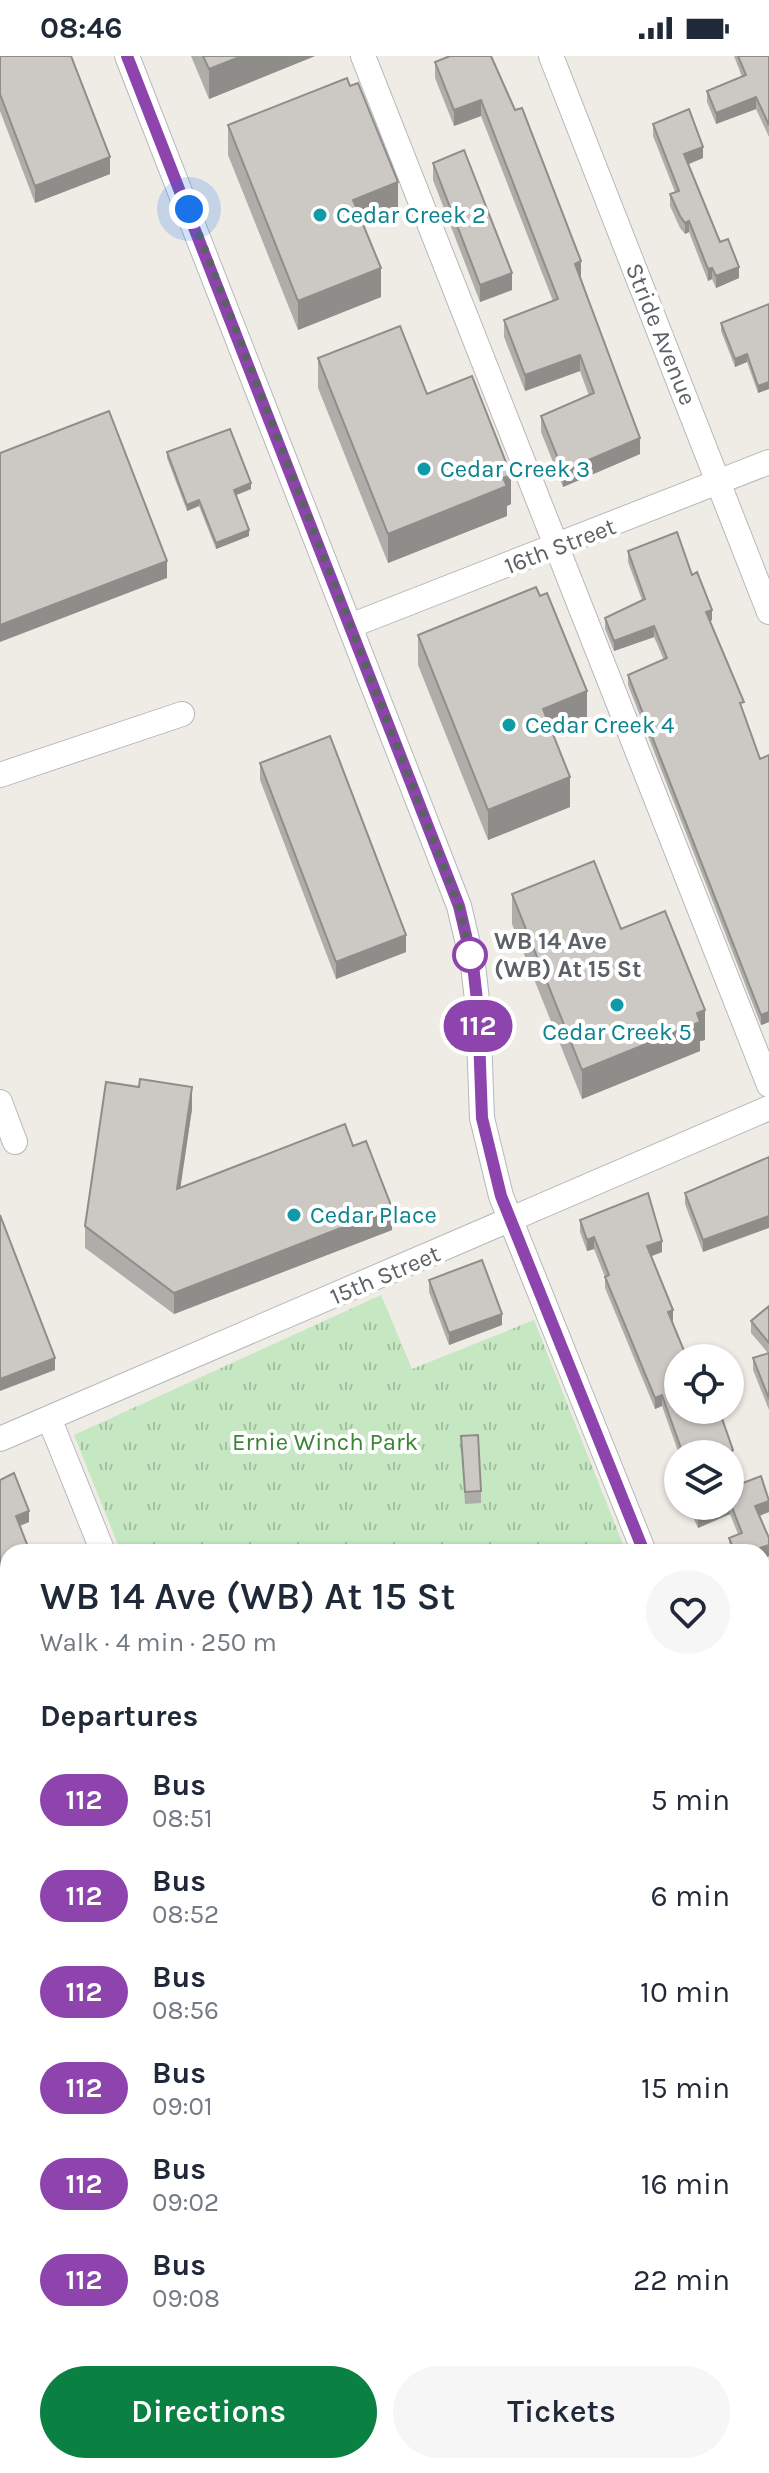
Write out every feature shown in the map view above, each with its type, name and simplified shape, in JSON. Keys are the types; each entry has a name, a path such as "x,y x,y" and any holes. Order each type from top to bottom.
{"street":[{"path":"127,56 459,906 473,965 478,1009 484,1131 510,1220 522,1240 641,1544"},
{"name":"Stride Avenue","path":"551,56 769,612"},
{"path":"366,57 505,420 559,546 769,1085"},
{"name":"16th Street","path":"350,626 769,462"},
{"path":"0,775 182,714"},
{"path":"0,1102 15,1142"},
{"name":"15th Street","path":"0,1439 769,1108"},
{"path":"49,1418 100,1544"}],"green space":[{"name":"Ernie Winch Park","path":"381,1295 412,1369 534,1320 623,1544 118,1544 74,1435"}],"building":[{"path":"0,56 71,56 110,157 35,186 0,94"},
{"path":"203,56 242,56 209,69"},
{"path":"450,56 491,56 515,110 522,108 581,261 575,264 640,438 563,471 541,416 594,393 580,355 525,375 504,320 558,299 481,100 454,110 435,62"},
{"path":"738,56 769,56 769,125 756,97 716,113 707,91 746,75"},
{"name":"Cedar Creek 2","path":"347,78 350,86 358,83 398,182 353,200 381,268 298,301 228,125"},
{"path":"689,109 703,147 684,154 720,242 728,239 739,267 716,276 712,268 708,269 689,221 685,223 680,216 670,194 679,191 653,124"},
{"path":"464,150 512,273 480,285 433,163"},
{"path":"769,304 769,382 758,386 747,354 735,359 721,323"},
{"name":"Cedar Creek 3","path":"400,326 427,394 472,376 511,475 503,478 507,486 388,534 318,358"},
{"path":"109,411 167,561 0,625 0,453"},
{"path":"230,429 251,483 234,490 249,530 216,543 199,500 187,505 167,452"},
{"path":"677,532 692,575 697,572 712,610 706,612 744,702 740,703 760,759 769,755 769,1012 761,1015 628,675 667,658 654,626 614,641 605,618 645,599 628,551"},
{"name":"Cedar Creek 4","path":"536,587 540,596 547,593 587,691 543,709 570,777 488,810 418,635"},
{"path":"330,736 406,935 336,962 260,763"},
{"name":"Cedar Creek 5","path":"594,861 621,929 665,911 705,1010 697,1013 700,1022 582,1070 512,894"},
{"name":"Cedar Place","path":"140,1079 192,1087 177,1189 345,1124 353,1146 366,1141 392,1208 174,1293 85,1226 106,1082 139,1087"},
{"path":"769,1157 769,1216 703,1240 685,1193"},
{"path":"648,1193 662,1241 647,1246 673,1310 668,1312 681,1344 664,1344 664,1401 662,1395 655,1398 605,1277 609,1275 594,1237 587,1240 580,1220"},
{"path":"0,1215 55,1358 0,1379"},
{"path":"482,1260 502,1314 449,1333 429,1280"},
{"path":"769,1306 769,1343 751,1321"},
{"path":"769,1353 769,1399 753,1358"},
{"path":"672,1424 724,1424 730,1440 678,1440"},
{"path":"478,1435 481,1491 465,1492 461,1436"},
{"path":"14,1473 29,1511 16,1516 27,1544 0,1544 0,1480"},
{"path":"761,1476 769,1501 755,1506 769,1544 732,1544 729,1538 742,1533 737,1520 744,1520 744,1483"}],"bus line":[{"name":"112","path":"127,56 166,149 459,906 473,965 478,1009 482,1118 501,1196 522,1240 641,1544"}],"place":[{"name":"Cedar Creek 2","path":"320,215"},
{"name":"Cedar Creek 3","path":"424,469"},
{"name":"Cedar Creek 4","path":"509,725"},
{"name":"WB 14 Ave (WB) At 15 St","path":"470,955"},
{"name":"Cedar Creek 5","path":"617,1005"},
{"name":"Cedar Place","path":"294,1215"}],"route":[{"path":"189,209 459,906 473,965 470,955"}]}
